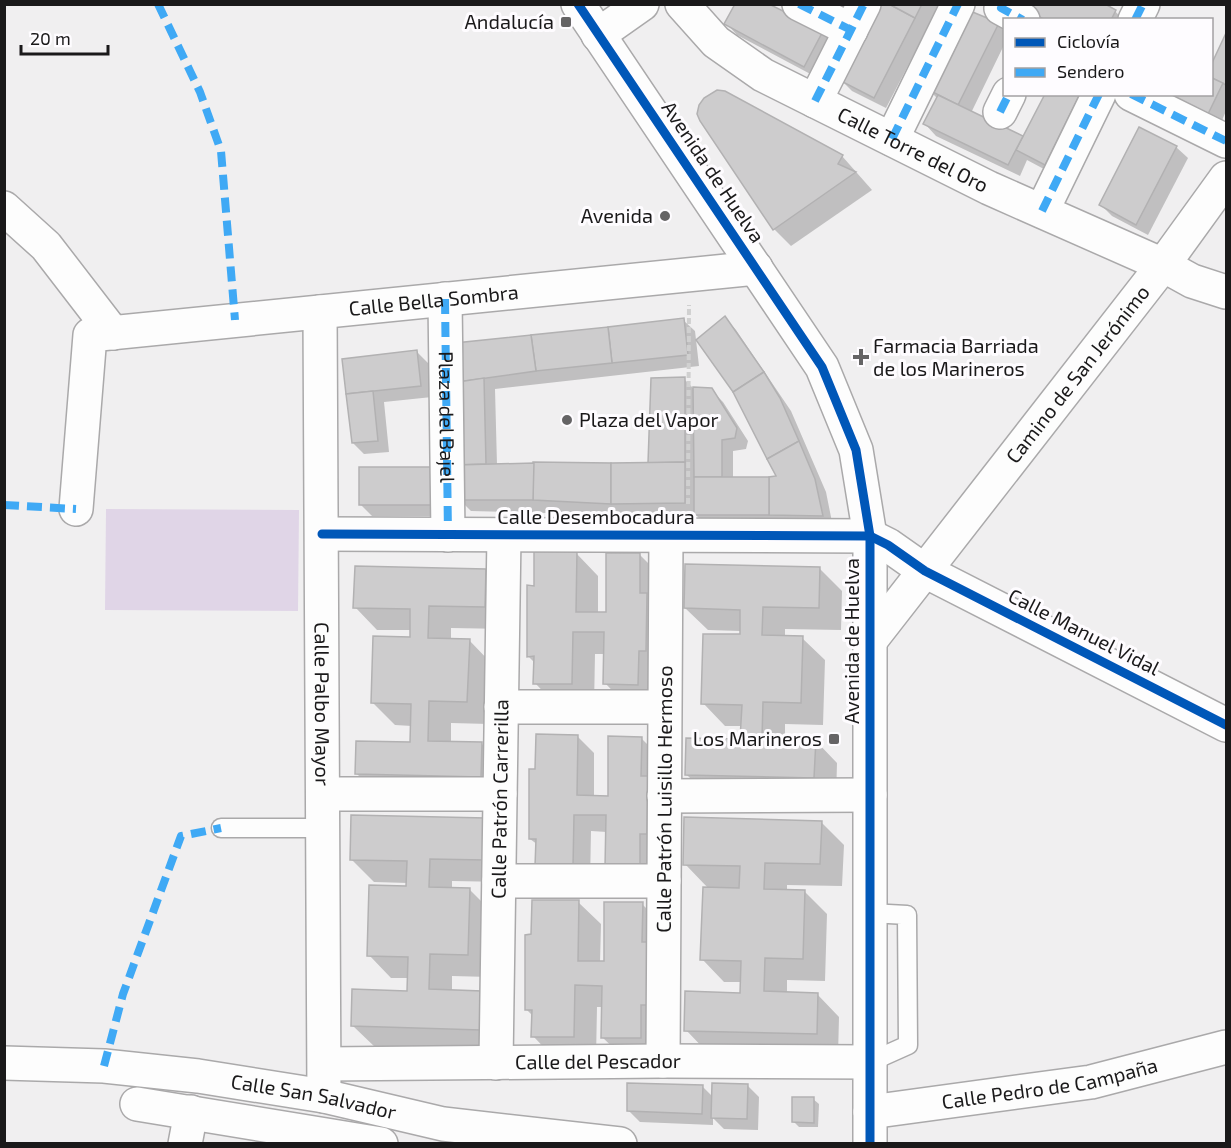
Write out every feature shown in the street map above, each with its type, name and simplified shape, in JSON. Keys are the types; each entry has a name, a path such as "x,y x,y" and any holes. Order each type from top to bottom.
{"street":[{"name":"Avenida de Huelva","path":"578,4 822,367 856,450 870,536 870,1128"},
{"path":"598,35 642,4"},
{"name":"Calle Torre del Oro","path":"682,4 716,42 763,75 989,188 1163,265 1192,281 1227,292"},
{"path":"799,4 858,17 815,101"},
{"path":"892,139 958,4"},
{"path":"1003,4 1001,8 1019,18"},
{"path":"1137,18 1143,4"},
{"path":"1042,211 1098,96"},
{"path":"1135,96 1227,141"},
{"name":"Camino de San Jerónimo","path":"870,641 1163,265 1227,178"},
{"path":"4,208 46,246 113,333"},
{"name":"Calle Bella Sombra","path":"76,509 90,335 756,268"},
{"name":"Plaza del Bajel","path":"445,299 448,535"},
{"name":"Calle Palbo Mayor","path":"320,312 324,1096"},
{"name":"Calle Desembocadura","path":"322,534 870,536"},
{"name":"Calle Patrón Carrerilla","path":"496,1064 504,535"},
{"name":"Calle Patrón Luisillo Hermoso","path":"663,1061 664,707 677,536"},
{"path":"870,536 888,545 925,571"},
{"name":"Calle Manuel Vidal","path":"925,571 1227,725"},
{"path":"501,707 664,707"},
{"path":"323,794 500,794"},
{"path":"664,796 870,795"},
{"path":"498,881 664,881"},
{"name":"Calle Pedro de Campaña","path":"870,1128 1091,1082 1227,1047"},
{"name":"Calle del Pescador","path":"325,1064 870,1062"},
{"name":"Calle San Salvador","path":"4,1063 104,1066 198,1076 324,1096 513,1138 621,1143"},
{"path":"137,1104 188,1128 381,1143"}],"lane":[{"path":"221,828 323,828"}],"path":[{"path":"677,536 689,274"}],"shaded area":[{"path":"106,509 299,510 298,611 105,610"}],"building":[{"path":"735,4 769,4 823,31 804,67 724,24"},
{"path":"879,4 889,4 915,18 874,98 839,80"},
{"path":"889,4 922,4 915,18"},
{"path":"1016,4 1105,4 1116,10 1112,18 1041,18"},
{"path":"963,8 999,23 958,105 925,88"},
{"path":"1226,33 1226,85 1213,78 1213,61"},
{"path":"1213,78 1223,83 1208,114 1173,96 1213,96"},
{"path":"717,90 725,91 843,155 838,164 856,172 773,230 697,114 704,98"},
{"path":"938,95 1023,136 1008,165 923,124"},
{"path":"1044,96 1079,96 1045,165 1016,150"},
{"path":"1139,127 1177,146 1136,225 1099,205"},
{"path":"725,316 764,372 733,392 696,340"},
{"path":"684,318 688,355 612,363 608,327"},
{"path":"608,327 612,363 536,371 531,335"},
{"path":"531,335 536,371 458,382 455,343"},
{"path":"417,350 421,386 346,394 342,359"},
{"path":"764,372 780,398 799,441 767,459 733,392"},
{"path":"685,377 685,462 648,463 651,378"},
{"path":"484,378 486,464 456,465 458,382"},
{"path":"693,387 712,388 737,428 735,438 722,440 722,477 694,477"},
{"path":"373,391 378,441 352,443 346,394"},
{"path":"799,441 815,479 823,516 769,515 769,477 776,476 767,459"},
{"path":"533,462 611,463 611,504 533,500"},
{"path":"685,462 685,503 611,504 611,463"},
{"path":"534,463 533,500 458,500 456,465"},
{"path":"359,467 434,467 434,505 359,505"},
{"path":"694,477 769,477 769,515 694,515"},
{"path":"534,551 577,551 576,612 606,612 606,553 640,553 640,593 647,593 646,651 639,651 638,685 603,684 604,632 573,632 572,684 533,684 534,656 527,657 527,585 534,586"},
{"path":"685,564 820,567 819,608 763,607 762,635 803,636 801,703 763,702 762,738 816,739 814,778 685,775 686,738 740,739 742,705 701,704 703,634 740,634 740,610 684,608"},
{"path":"355,566 486,569 485,607 429,606 428,638 470,639 467,702 429,701 428,741 482,742 481,777 355,774 356,741 410,742 411,704 371,703 373,636 410,637 410,609 353,608"},
{"path":"536,734 578,735 577,795 608,796 608,736 642,737 641,776 648,776 647,834 640,834 640,867 605,867 606,815 574,815 573,867 535,866 536,839 529,839 529,769 535,769"},
{"path":"351,815 486,818 485,860 430,859 429,887 470,888 468,955 430,954 429,989 482,991 481,1030 351,1026 352,989 407,991 408,957 367,956 369,885 406,886 407,861 350,860"},
{"path":"684,817 822,821 820,864 765,863 764,889 805,890 803,959 765,958 764,991 818,993 817,1034 684,1031 685,991 740,993 741,961 700,960 703,887 739,888 740,866 683,865"},
{"path":"532,900 579,900 578,961 604,961 604,902 643,902 642,942 649,942 648,1005 641,1005 641,1038 601,1038 602,986 575,985 574,1037 531,1037 532,1010 525,1010 525,935 531,934"},
{"path":"627,1083 703,1085 702,1114 627,1111"},
{"path":"712,1083 748,1084 747,1119 711,1118"},
{"path":"792,1097 814,1097 814,1123 792,1122"}],"marked path":[{"path":"158,4 200,92 221,151 235,320"},
{"path":"799,4 851,30"},
{"path":"815,101 864,4"},
{"path":"892,139 958,4"},
{"path":"1003,4 1001,8 1019,18"},
{"path":"1136,18 1143,4"},
{"path":"1000,112 1008,96"},
{"path":"1042,211 1098,96"},
{"path":"1135,96 1226,141"},
{"path":"445,299 448,535"},
{"path":"4,505 76,509"},
{"path":"104,1066 123,994 181,836 221,828"}],"cycle path":[{"path":"578,4 822,367 856,450 870,536 870,1144"},
{"path":"322,534 870,536 888,545 925,571 1226,725"}],"place":[{"name":"Andalucía","path":"566,22"},
{"name":"Avenida","path":"665,216"},
{"name":"Farmacia Barriada de los Marineros","path":"861,357"},
{"name":"Plaza del Vapor","path":"567,420"},
{"name":"Los Marineros","path":"834,739"}]}
